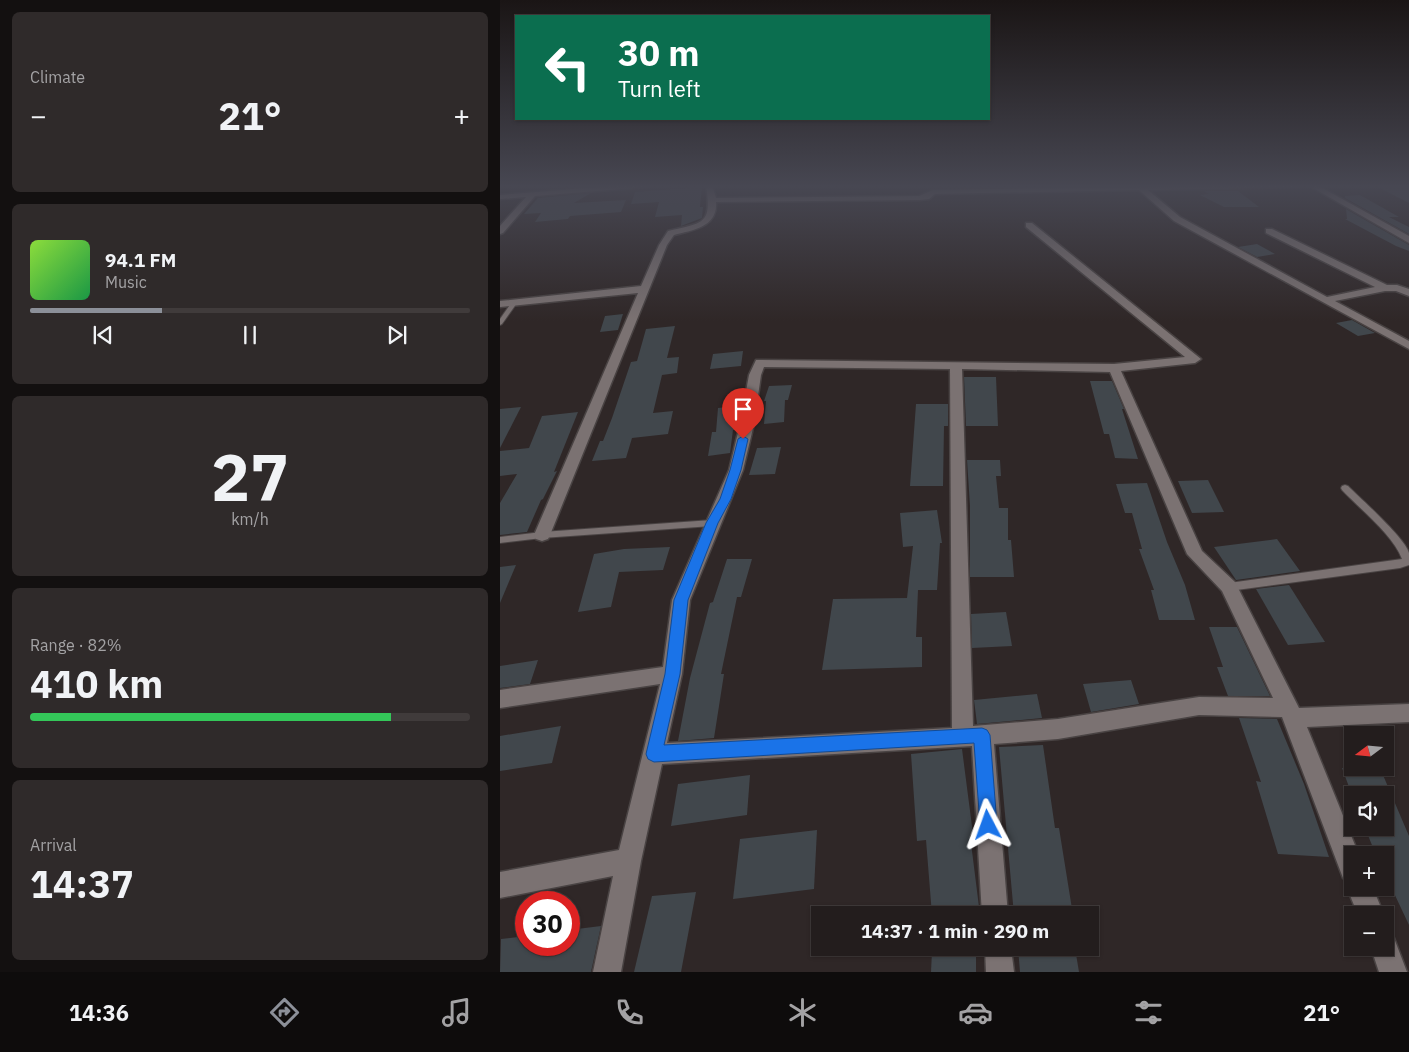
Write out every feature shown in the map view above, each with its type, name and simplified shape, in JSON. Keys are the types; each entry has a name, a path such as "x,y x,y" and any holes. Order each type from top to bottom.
{"street":[{"path":"542,535 663,245 671,233 682,230"},
{"path":"606,972 629,861 672,674 681,600 736,470 747,424 754,375 760,363 1114,368 1195,359 1037,230"},
{"path":"1198,230 1409,346"},
{"path":"1392,230 1409,240"},
{"path":"1269,231 1385,288"},
{"path":"1326,300 1385,288 1398,288 1409,293"},
{"path":"500,304 644,289"},
{"path":"956,367 972,736 994,906"},
{"path":"1114,368 1196,554 1229,586 1291,713 1344,849"},
{"path":"500,699 672,674"},
{"path":"654,754 972,736 1091,725 1198,706 1291,713 1409,713"},
{"path":"500,885 629,861"},
{"path":"999,956 1000,972"},
{"path":"1387,956 1393,972"}],"lane":[{"path":"500,323 514,303"},
{"path":"1229,586 1400,564 1408,561 1407,554 1402,547 1345,488"},
{"path":"500,540 542,535 712,523"}],"building":[{"path":"1366,230 1383,230 1409,245 1409,251"},
{"path":"1257,244 1275,254 1257,257 1238,247"},
{"path":"623,314 618,330 600,332 605,316"},
{"path":"1352,320 1375,333 1358,336 1336,323"},
{"path":"675,326 667,358 679,357 677,373 662,375 653,413 673,411 668,434 632,438 626,458 592,461 600,441 603,441 631,362 637,361 646,329"},
{"path":"743,351 741,366 710,369 713,354"},
{"path":"964,377 996,377 998,426 966,426"},
{"path":"1090,381 1112,381 1124,409 1122,409 1138,459 1115,458 1109,434 1104,434"},
{"path":"792,385 788,400 785,400 784,422 764,424 766,401 764,401 769,386"},
{"path":"916,404 948,404 948,426 944,426 943,486 910,486"},
{"path":"737,406 736,430 733,430 730,453 708,456 712,432 716,432 718,408"},
{"path":"521,407 500,448 500,409"},
{"path":"578,412 554,472 557,471 541,500 527,532 500,535 500,503 517,474 500,476 500,451 529,448 542,416"},
{"path":"781,447 775,474 749,475 757,448"},
{"path":"967,460 1000,460 1001,476 996,476 999,508 1008,508 1008,540 1011,540 1014,577 970,577 970,506"},
{"path":"1208,480 1224,512 1192,513 1178,481"},
{"path":"1147,483 1167,542 1185,585 1195,620 1159,620 1151,590 1154,590 1139,549 1142,549 1132,513 1125,513 1116,484"},
{"path":"937,510 942,543 940,543 937,590 918,590 916,637 922,637 922,667 822,670 833,599 907,598 913,546 903,547 900,513"},
{"path":"1277,539 1300,571 1236,580 1214,547"},
{"path":"670,547 663,570 619,572 611,607 578,612 594,554 624,549"},
{"path":"727,559 752,559 741,597 737,597 721,674 724,674 714,738 678,741 690,678 710,603 713,602"},
{"path":"516,565 500,603 500,567"},
{"path":"1289,585 1325,642 1288,645 1256,589"},
{"path":"1006,612 1012,646 972,648 971,614"},
{"path":"1209,627 1237,627 1270,696 1228,696 1217,667 1223,667"},
{"path":"538,660 530,684 500,688 500,666"},
{"path":"1131,680 1139,704 1091,712 1083,684"},
{"path":"1037,694 1042,718 977,724 974,700"},
{"path":"1239,718 1277,719 1304,784 1329,857 1278,854 1256,781 1261,782"},
{"path":"561,726 552,763 500,771 500,736"},
{"path":"1043,745 1055,828 1059,828 1072,906 1013,906 999,747"},
{"path":"962,749 973,834 970,835 979,906 931,906 926,840 917,841 911,754"},
{"path":"750,775 747,815 671,826 678,784"},
{"path":"1345,776 1383,776 1388,786 1349,786"},
{"path":"1394,801 1409,836 1409,925 1394,893 1394,846 1372,846 1368,836 1394,836"},
{"path":"817,830 814,889 733,899 740,839"},
{"path":"696,892 681,972 634,972 652,896"},
{"path":"601,926 591,972 500,972 501,939 515,937 515,956 580,956 580,929"},
{"path":"932,956 976,956 976,972 931,972"},
{"path":"1019,956 1076,956 1079,972 1020,972"}],"route":[{"path":"743,439 736,470 725,499 712,523 681,600 672,674 654,754 982,735 988,825"}]}
